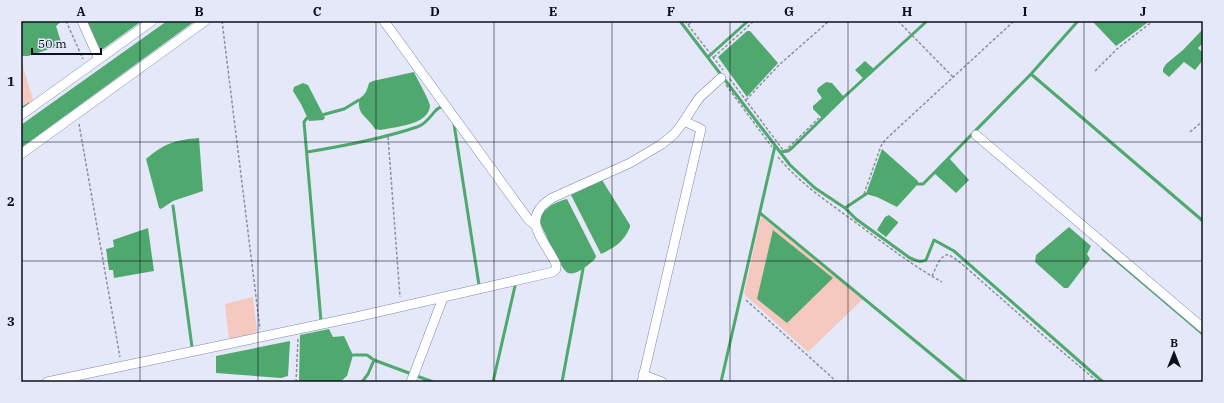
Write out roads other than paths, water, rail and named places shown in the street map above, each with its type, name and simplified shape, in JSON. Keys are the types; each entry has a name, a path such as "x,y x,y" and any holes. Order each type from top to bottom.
{"street":[{"path":"82,21 99,59"},
{"path":"21,115 152,21"},
{"path":"21,154 206,21"},
{"path":"47,382 443,298 550,273 555,270 556,264 535,225 528,219 384,21"},
{"path":"535,225 535,217 546,202 646,154 674,134 697,100 721,78"},
{"path":"662,382 642,379 701,129 684,121"},
{"path":"976,135 1203,328"},
{"path":"410,382 443,298"}],"waterway":[{"path":"680,21 790,165 815,188 845,208 856,219 910,258 920,261 926,260 934,240 954,251 1103,382"},
{"path":"708,57 748,21"},
{"path":"780,152 788,151 793,147 844,97 927,21"},
{"path":"918,184 923,184 934,173 1031,74 1078,21"},
{"path":"1031,74 1203,221"},
{"path":"322,115 344,109 359,100"},
{"path":"21,109 29,104"},
{"path":"307,152 362,142 417,127 425,122 439,108 443,108"},
{"path":"307,118 304,122 321,321"},
{"path":"454,124 479,285"},
{"path":"721,382 775,146"},
{"path":"845,208 866,194"},
{"path":"173,206 192,347"},
{"path":"760,213 965,382"},
{"path":"1103,249 1203,334"},
{"path":"562,382 583,269"},
{"path":"493,382 515,286"},
{"path":"353,355 367,355 374,360 433,382"},
{"path":"362,382 368,374 374,360"}]}
